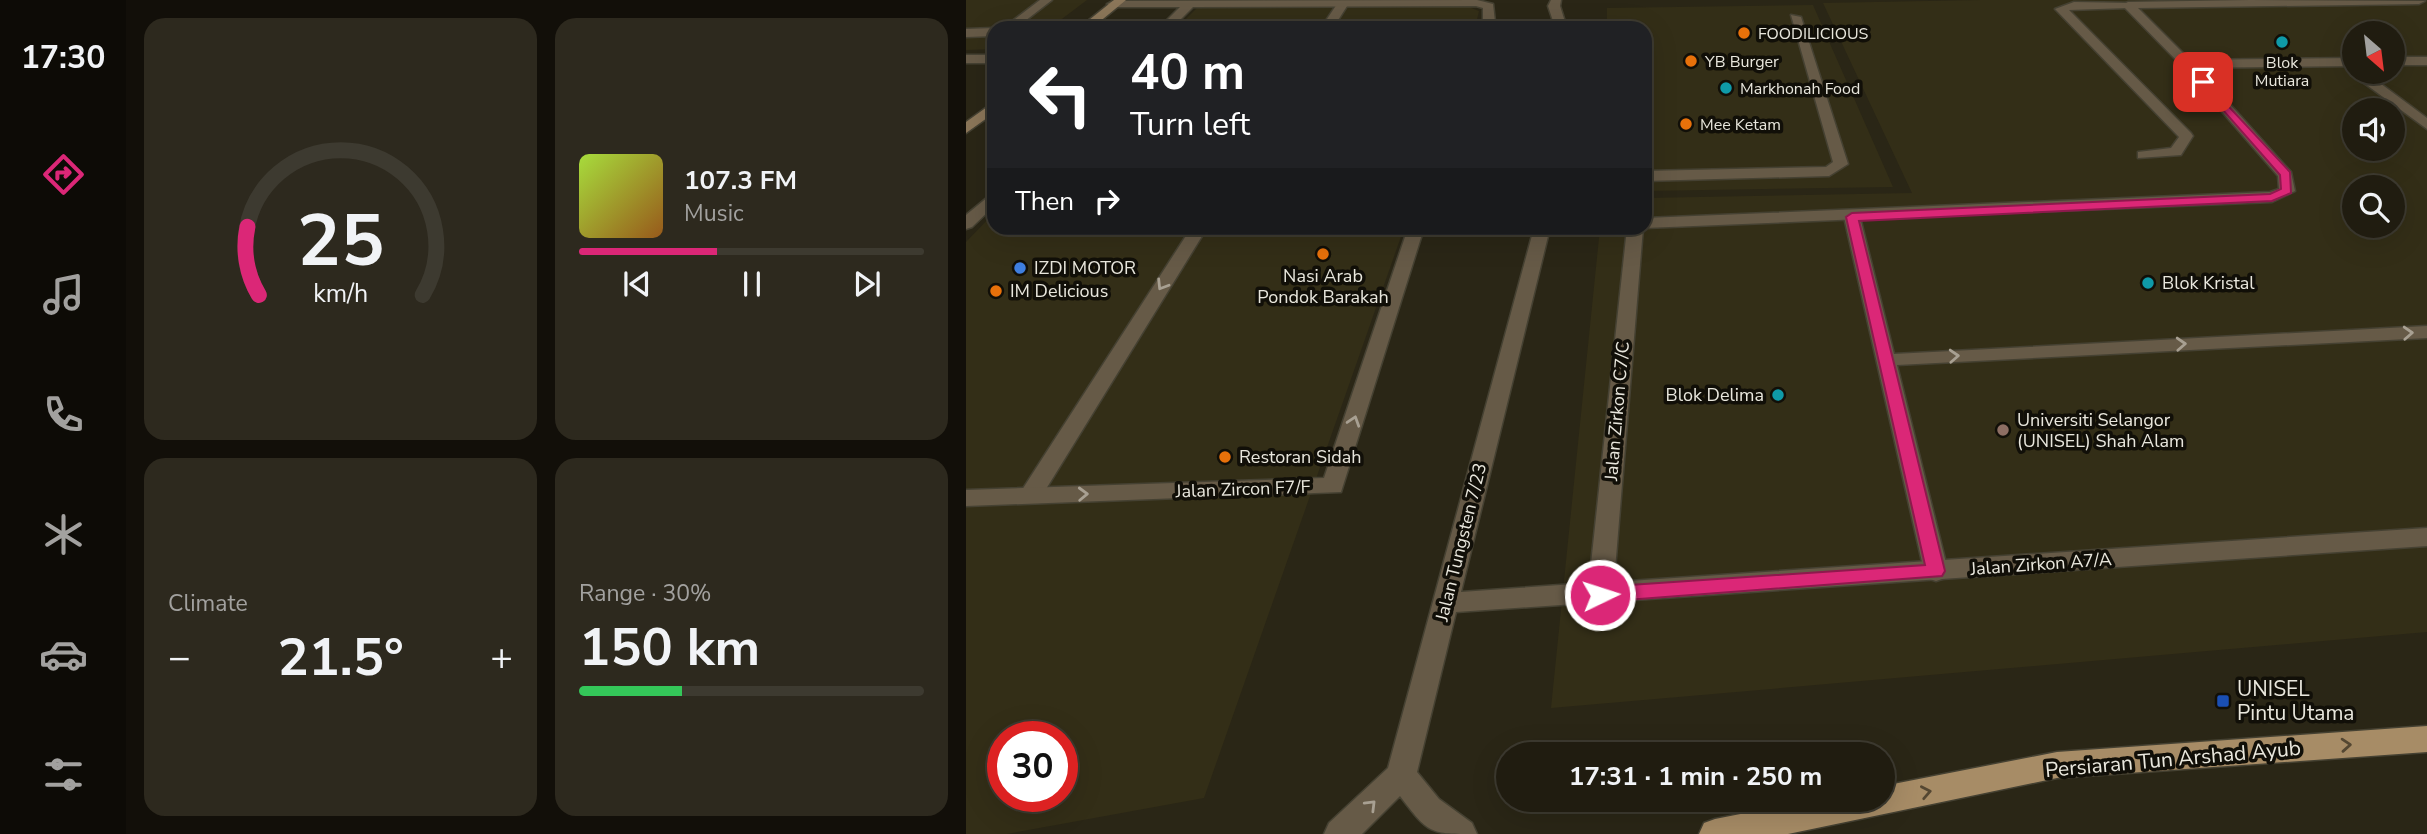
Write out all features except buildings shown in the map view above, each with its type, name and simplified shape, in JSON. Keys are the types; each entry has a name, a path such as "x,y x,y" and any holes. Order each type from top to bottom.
{"main road":[{"name":"Persiaran Tun Arshad Ayub","path":"1715,834 2057,765 2427,739"}],"street":[{"path":"1018,21 1047,0"},
{"path":"1556,0 1554,6 1558,21"},
{"path":"1094,21 1117,2 1476,3 1489,6 1489,21"},
{"path":"2143,155 2176,152 2186,136 2061,9 2074,5 2421,2"},
{"path":"1331,21 1343,3"},
{"path":"1173,21 1190,4"},
{"path":"1652,223 1852,217 2272,197 2287,191 2286,175 2187,64 2128,5"},
{"path":"1652,176 1829,171 1842,164 1795,17"},
{"path":"966,33 987,32"},
{"path":"966,59 987,59"},
{"path":"2405,61 2427,61"},
{"path":"2187,64 2342,66"},
{"path":"2375,84 2427,125"},
{"path":"966,129 987,112"},
{"path":"966,224 987,204"},
{"path":"1852,217 1936,571"},
{"path":"1030,496 1195,235"},
{"name":"Jalan Zircon F7/F","path":"966,498 1333,486 1414,235"},
{"name":"Jalan Tungsten 7/23","path":"1401,775 1540,235"},
{"name":"Jalan Zirkon C7/C","path":"1600,595 1634,235"},
{"path":"1886,360 2427,332"},
{"name":"Jalan Zirkon A7/A","path":"1446,603 1600,595 2427,537"},
{"path":"1340,834 1401,775 1428,808 1461,834"}],"shaded area":[{"path":"966,0 1087,0 1059,21 987,21 987,49 966,50"},
{"name":"Universiti Selangor (UNISEL) Shah Alam","path":"1980,0 2427,0 2427,632 1551,708 1599,235 1652,235 1652,198 1912,193 1823,3"},
{"path":"1813,5 1893,187 1652,191 1652,21 1607,21 1607,8"},
{"path":"1469,7 1479,11 1477,21 1184,21 1197,8"},
{"path":"987,220 987,235 1402,235 1204,798 1007,834 966,834 966,242"}],"place":[{"name":"FOODILICIOUS","path":"1744,33"},
{"name":"Blok Mutiara","path":"2282,42"},
{"name":"YB Burger","path":"1691,61"},
{"name":"Markhonah Food","path":"1726,88"},
{"name":"Mee Ketam","path":"1686,124"},
{"name":"Nasi Arab Pondok Barakah","path":"1323,254"},
{"name":"IZDI MOTOR","path":"1020,268"},
{"name":"Blok Kristal","path":"2148,283"},
{"name":"IM Delicious","path":"996,291"},
{"name":"Blok Delima","path":"1778,395"},
{"name":"Universiti Selangor (UNISEL) Shah Alam","path":"2003,430"},
{"name":"Restoran Sidah","path":"1225,457"},
{"name":"UNISEL Pintu Utama","path":"2223,701"}],"route":[{"path":"1600,595 1936,571 1852,217 2272,197 2287,191 2286,175 2203,82"}]}
